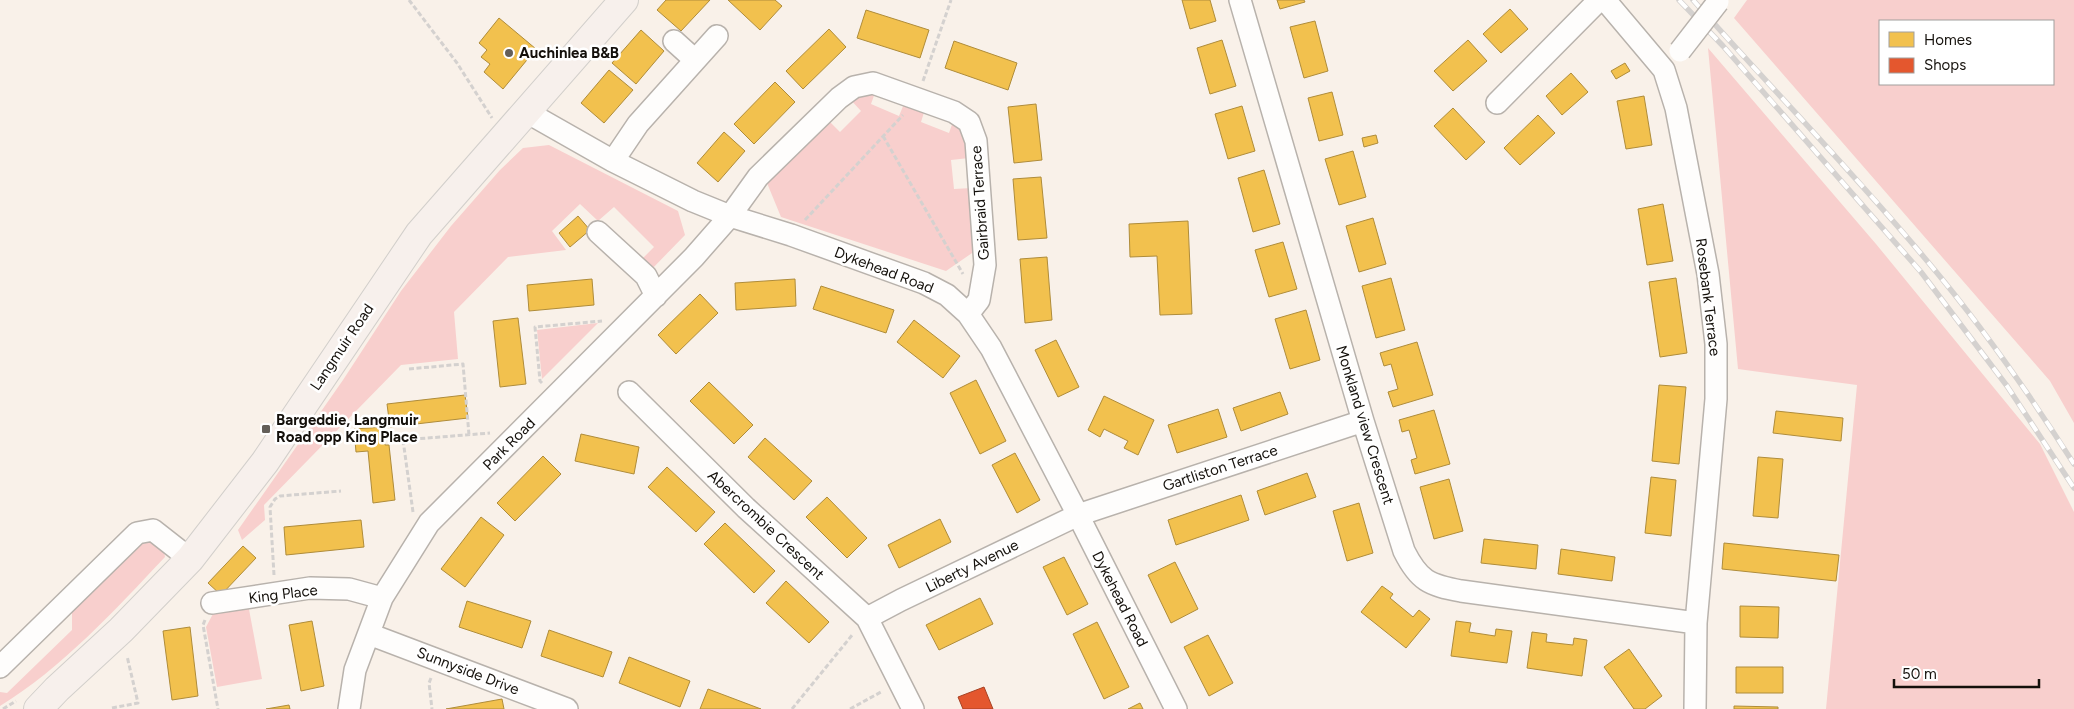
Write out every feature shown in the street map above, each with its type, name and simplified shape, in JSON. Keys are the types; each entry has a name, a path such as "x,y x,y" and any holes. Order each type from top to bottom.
{"main road":[{"name":"Langmuir Road","path":"38,709 121,630 190,559 265,462 419,234 624,0"},
{"name":"Langmuir Road","path":"27,709 57,689"}],"street":[{"name":"Monkland view Crescent","path":"1240,0 1363,421 1404,551 1413,570 1436,586 1461,591 1696,623"},
{"path":"1497,103 1599,0"},
{"name":"Rosebank Terrace","path":"1605,0 1664,70 1676,108 1708,274 1716,344 1716,399 1696,623 1696,709"},
{"path":"1664,70 1718,1"},
{"path":"613,161 638,124 717,36"},
{"path":"674,41 695,60"},
{"name":"Gairbraid Terrace","path":"730,216 758,177 839,98 854,87 873,83 954,112 969,122 976,142 985,265 973,307"},
{"name":"Dykehead Road","path":"525,111 613,161 693,201 730,216 791,235 924,283 947,296 973,307 991,348 1176,709"},
{"name":"Park Road","path":"349,709 355,670 382,598 429,524 656,296 730,216"},
{"path":"598,232 646,276 656,296"},
{"name":"Abercrombie Crescent","path":"629,392 746,508 867,618 913,709"},
{"name":"Gartliston Terrace","path":"1078,515 1363,421"},
{"name":"Liberty Avenue","path":"867,618 1078,515"},
{"path":"0,667 137,533 153,530 190,559"},
{"name":"King Place","path":"212,603 310,588 349,589 382,598"},
{"name":"Sunnyside Drive","path":"369,634 567,709"}],"path":[{"path":"409,0 456,63 496,124"},
{"path":"791,235 918,99 950,0"},
{"path":"883,136 973,307"},
{"path":"555,397 540,381 534,326 600,320 618,334"},
{"path":"409,369 464,364 469,435"},
{"path":"421,536 413,513 404,440 489,433 505,447"},
{"path":"274,593 270,507 275,499 280,496 341,491"},
{"path":"212,603 203,625 218,709"},
{"path":"792,709 867,618"},
{"path":"112,709 138,703 121,630"},
{"path":"432,709 430,683 438,660"},
{"path":"850,709 899,682"}],"shaded area":[{"path":"1747,0 2074,0 2074,423 2050,381 1734,18"},
{"path":"1708,48 1876,244 2040,444 2074,512 2074,709 1826,709 1857,385 1738,369"},
{"path":"876,90 871,104 899,116 906,99 926,106 921,122 949,133 955,116 965,122 969,158 951,160 954,189 972,188 975,251 946,271 781,217 767,183 827,119 840,132 861,111 849,98"},
{"path":"549,145 678,211 685,235 650,271 640,261 654,247 614,207 598,221 580,204 552,231 566,250 508,257 454,312 458,359 401,365 264,505 265,520 242,540 238,530 343,380 401,291 451,226 500,170 523,148"},
{"path":"598,323 542,379 537,330"},
{"path":"157,542 164,551 165,557 127,597 66,656 23,691 0,706 0,692 7,693 72,630 72,609 138,544"},
{"path":"248,604 262,679 217,687 206,627 214,612"}],"building: Homes":[{"path":"666,0 710,0 681,31 657,10"},
{"path":"728,0 775,0 782,6 760,30"},
{"path":"1182,0 1210,0 1216,21 1190,29"},
{"path":"1277,0 1304,0 1305,2 1280,9"},
{"path":"1510,9 1528,29 1501,53 1483,34"},
{"path":"866,10 929,30 920,58 857,38"},
{"name":"Auchinlea B&B","path":"499,18 536,49 503,89 484,72 490,64 481,57 487,50 479,43"},
{"path":"1315,21 1328,71 1304,78 1290,27"},
{"path":"829,29 846,47 803,89 786,71"},
{"path":"641,30 664,51 636,84 612,63"},
{"path":"1222,40 1236,86 1210,94 1197,48"},
{"path":"1468,40 1487,61 1453,91 1434,71"},
{"path":"954,41 1017,63 1008,90 945,68"},
{"path":"1625,63 1630,71 1616,79 1611,71"},
{"path":"609,70 633,90 604,123 581,103"},
{"path":"1571,73 1588,92 1562,115 1546,96"},
{"path":"775,82 795,102 754,144 734,124"},
{"path":"1332,92 1343,135 1319,141 1308,98"},
{"path":"1644,96 1652,145 1626,149 1617,101"},
{"path":"1036,104 1042,160 1014,163 1008,107"},
{"path":"1242,106 1255,151 1228,159 1215,114"},
{"path":"1453,108 1485,142 1466,160 1434,126"},
{"path":"1538,115 1555,133 1520,165 1504,148"},
{"path":"724,132 745,151 718,182 697,163"},
{"path":"1376,135 1378,143 1364,147 1362,138"},
{"path":"1353,151 1366,197 1339,205 1325,159"},
{"path":"1264,170 1280,224 1253,232 1238,178"},
{"path":"1041,177 1047,238 1018,240 1013,179"},
{"path":"1663,204 1673,261 1647,265 1638,209"},
{"path":"578,216 590,230 570,247 559,233"},
{"path":"1373,218 1386,264 1359,272 1346,226"},
{"path":"1188,221 1192,314 1160,315 1157,256 1130,257 1129,224"},
{"path":"1283,242 1297,289 1269,297 1255,250"},
{"path":"1047,257 1052,320 1025,323 1020,259"},
{"path":"1391,278 1405,330 1376,338 1362,286"},
{"path":"1676,278 1687,353 1660,357 1649,282"},
{"path":"592,279 594,305 529,311 527,285"},
{"path":"795,279 796,306 736,310 735,283"},
{"path":"821,286 894,310 886,333 813,309"},
{"path":"700,294 718,313 676,354 658,335"},
{"path":"1306,310 1320,360 1290,369 1275,319"},
{"path":"518,318 526,384 500,387 493,321"},
{"path":"914,320 960,356 943,378 897,342"},
{"path":"1056,340 1079,387 1058,397 1035,350"},
{"path":"1417,342 1433,395 1393,407 1388,392 1398,389 1391,364 1384,366 1380,353"},
{"path":"976,380 1006,441 980,454 950,393"},
{"path":"709,382 753,425 734,444 690,401"},
{"path":"1659,385 1686,387 1679,464 1652,461"},
{"path":"1280,392 1288,414 1241,431 1233,408"},
{"path":"465,395 468,418 390,427 387,404"},
{"path":"1104,396 1154,420 1138,455 1124,448 1128,441 1104,429 1100,437 1088,430"},
{"path":"1218,409 1227,437 1177,453 1168,425"},
{"path":"1434,410 1450,464 1415,474 1411,460 1417,458 1409,430 1402,432 1399,420"},
{"path":"1776,411 1843,418 1841,441 1773,433"},
{"path":"383,427 385,445 389,445 395,500 373,503 368,451 356,452 354,429"},
{"path":"581,434 639,447 634,474 575,461"},
{"path":"765,438 812,481 794,500 748,457"},
{"path":"1015,453 1040,500 1017,513 992,465"},
{"path":"543,456 561,474 515,521 497,503"},
{"path":"1758,457 1783,459 1778,518 1753,516"},
{"path":"667,467 715,512 696,532 648,487"},
{"path":"1307,473 1316,497 1265,515 1257,491"},
{"path":"1651,477 1676,480 1671,536 1645,533"},
{"path":"1449,479 1463,531 1434,539 1420,487"},
{"path":"1241,495 1249,520 1176,545 1168,520"},
{"path":"827,497 867,538 847,558 806,517"},
{"path":"1359,503 1373,553 1347,561 1333,511"},
{"path":"481,517 504,535 465,587 441,569"},
{"path":"940,519 951,542 899,568 888,545"},
{"path":"361,520 364,547 286,555 284,527"},
{"path":"725,523 775,571 754,593 704,544"},
{"path":"1484,539 1538,545 1536,569 1481,563"},
{"path":"1724,543 1839,555 1836,581 1722,569"},
{"path":"243,546 256,558 221,595 208,583"},
{"path":"1561,549 1615,557 1612,581 1558,574"},
{"path":"1064,557 1088,604 1067,615 1043,567"},
{"path":"1175,562 1198,609 1171,623 1148,575"},
{"path":"786,581 829,622 809,643 766,603"},
{"path":"1382,586 1393,594 1390,598 1413,617 1419,610 1430,619 1406,648 1361,612"},
{"path":"980,598 993,624 939,650 926,625"},
{"path":"467,601 531,621 522,648 459,627"},
{"path":"1740,606 1779,607 1778,638 1740,637"},
{"path":"312,621 324,686 301,691 289,625"},
{"path":"1456,621 1471,623 1469,632 1495,636 1496,629 1512,631 1507,663 1451,656"},
{"path":"1097,622 1129,687 1104,699 1073,634"},
{"path":"190,627 198,696 172,700 163,631"},
{"path":"549,630 612,652 603,677 541,656"},
{"path":"1532,632 1547,634 1546,642 1573,645 1574,638 1587,640 1582,676 1527,668"},
{"path":"1208,635 1233,683 1209,696 1184,647"},
{"path":"1629,649 1662,696 1645,709 1634,709 1604,667"},
{"path":"629,657 690,681 680,707 619,683"},
{"path":"1736,667 1783,667 1783,693 1736,693"},
{"path":"708,689 761,709 700,709"},
{"path":"502,699 504,709 446,709"},
{"path":"1140,703 1143,709 1128,709"},
{"path":"289,705 290,709 266,709"},
{"path":"1734,706 1778,707 1778,709 1734,709"}],"building: Shops":[{"path":"984,687 993,709 963,709 958,697"}],"railway":[{"path":"1679,0 1723,46 1921,272 2007,386 2074,488"},
{"path":"1693,0 1871,195 1948,286 2004,361 2074,464"}],"place":[{"name":"Auchinlea B&B","path":"509,53"},
{"name":"Bargeddie, Langmuir Road opp King Place","path":"266,429"}]}
